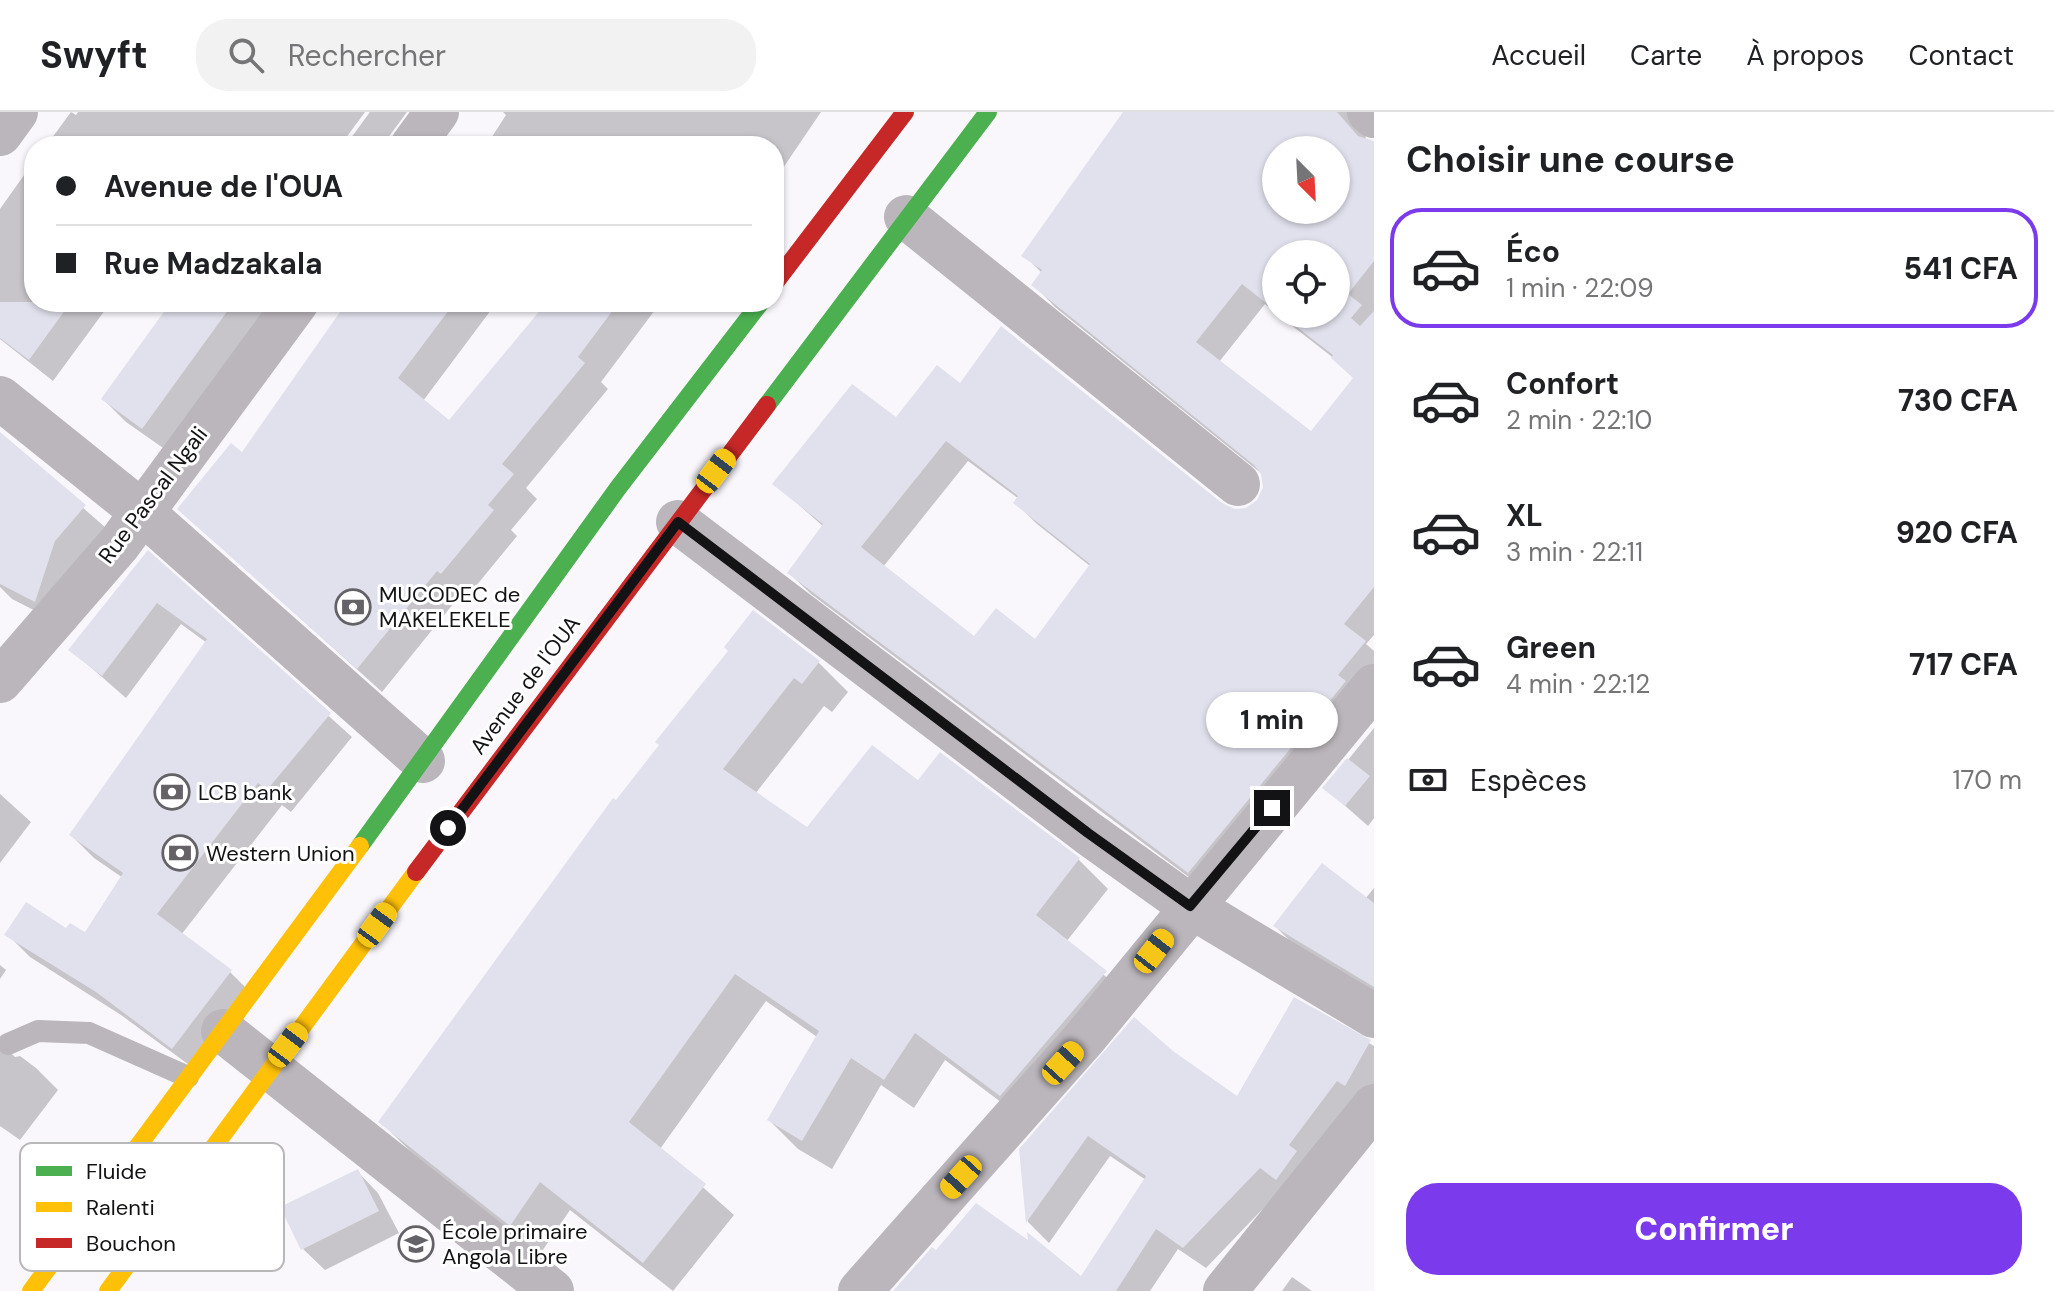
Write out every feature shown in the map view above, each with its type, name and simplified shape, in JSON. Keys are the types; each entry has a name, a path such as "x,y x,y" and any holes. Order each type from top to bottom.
{"main road":[{"path":"784,271 905,112"},
{"name":"Avenue de l'OUA","path":"216,1143 906,217 988,112"},
{"name":"Avenue de l'OUA","path":"140,1143 423,761 618,488 753,312"},
{"name":"Avenue de l'OUA","path":"31,1291 46,1271"},
{"name":"Avenue de l'OUA","path":"108,1291 123,1271"}],"street":[{"path":"0,134 16,112"},
{"path":"419,136 437,112"},
{"path":"1369,112 1374,116"},
{"path":"906,217 1238,484"},
{"name":"Rue Pascal Ngali","path":"6,662 142,512 290,312"},
{"path":"0,398 142,512 423,761"},
{"path":"678,522 1063,815 1190,906 1374,1016"},
{"path":"860,1291 1083,1040 1190,906 1374,686"},
{"path":"223,1031 552,1291"},
{"path":"1225,1291 1374,1106"}],"lane":[{"path":"8,1044 38,1031 89,1033 188,1077"}],"building":[{"path":"1123,112 1337,112 1358,136 1374,141 1374,261 1350,291 1350,240 1262,240 1262,300 1242,284 1196,342 1311,431 1353,378 1331,358 1333,355 1298,328 1350,328 1350,296 1362,305 1351,318 1360,326 1374,311 1374,587 1344,624 1366,641 1338,675 1346,681 1188,873 787,573 823,524 772,484 852,384 896,417 937,365 960,383 1001,326 1222,503 1235,509 1246,508 1257,500 1263,487 1261,474 1254,465 1031,285 1042,270 1021,256","holes":["946,441 1018,496 1013,503 1090,564 1035,639 996,608 974,636 861,547"]},
{"path":"0,302 24,302 24,312 64,312 29,360 0,338"},
{"path":"164,312 227,312 142,429 101,399"},
{"path":"340,312 448,312 398,378 449,420 539,312 612,312 578,357 585,363 502,464 514,474 488,505 494,510 441,574 437,571 357,669 177,509 231,443 242,452"},
{"path":"0,432 86,505 55,541 35,602 0,584"},
{"path":"148,550 331,713 267,790 258,783 157,914 232,970 172,1049 96,992 4,935 26,902 66,928 70,923 85,932 123,873 69,835 207,639 157,603 102,676 68,650"},
{"path":"753,610 820,661 802,684 794,678 723,769 807,827 872,745 918,780 940,752 1080,858 1036,915 1107,971 1000,1096 915,1033 884,1080 851,1058 802,1141 767,1120 819,1031 735,974 629,1122 706,1184 643,1263 540,1182 510,1226 378,1122 613,798 616,800 659,745 655,742 728,651 724,647"},
{"path":"1347,758 1370,776 1345,806 1322,788"},
{"path":"1322,863 1374,903 1374,987 1273,926"},
{"path":"1294,997 1371,1040 1345,1086 1337,1081 1289,1145 1297,1151 1276,1180 1260,1168 1183,1248 1156,1229 1116,1291 893,1291 932,1247 936,1250 976,1203 1028,1240 1027,1232 1081,1276 1146,1176 1088,1136 1026,1223 1019,1149 1134,1017 1173,1051 1237,1096"},
{"path":"358,1169 379,1211 301,1250 284,1215 284,1205"}],"traffic: fast":[{"path":"767,405 988,112"},
{"path":"360,846 618,488 753,312"}],"traffic: slow":[{"path":"140,1143 360,846"},
{"path":"217,1143 416,872"},
{"path":"31,1291 46,1271"},
{"path":"108,1291 123,1271"}],"traffic: jam":[{"path":"784,271 905,112"},
{"path":"416,872 767,405"}],"place":[{"name":"MUCODEC de MAKELEKELE","path":"353,607"},
{"name":"LCB bank","path":"172,792"},
{"name":"Western Union","path":"180,853"},
{"name":"École primaire Angola Libre","path":"416,1244"}],"route":[{"path":"448,828 678,522 780,602 1190,906 1272,808"}]}
